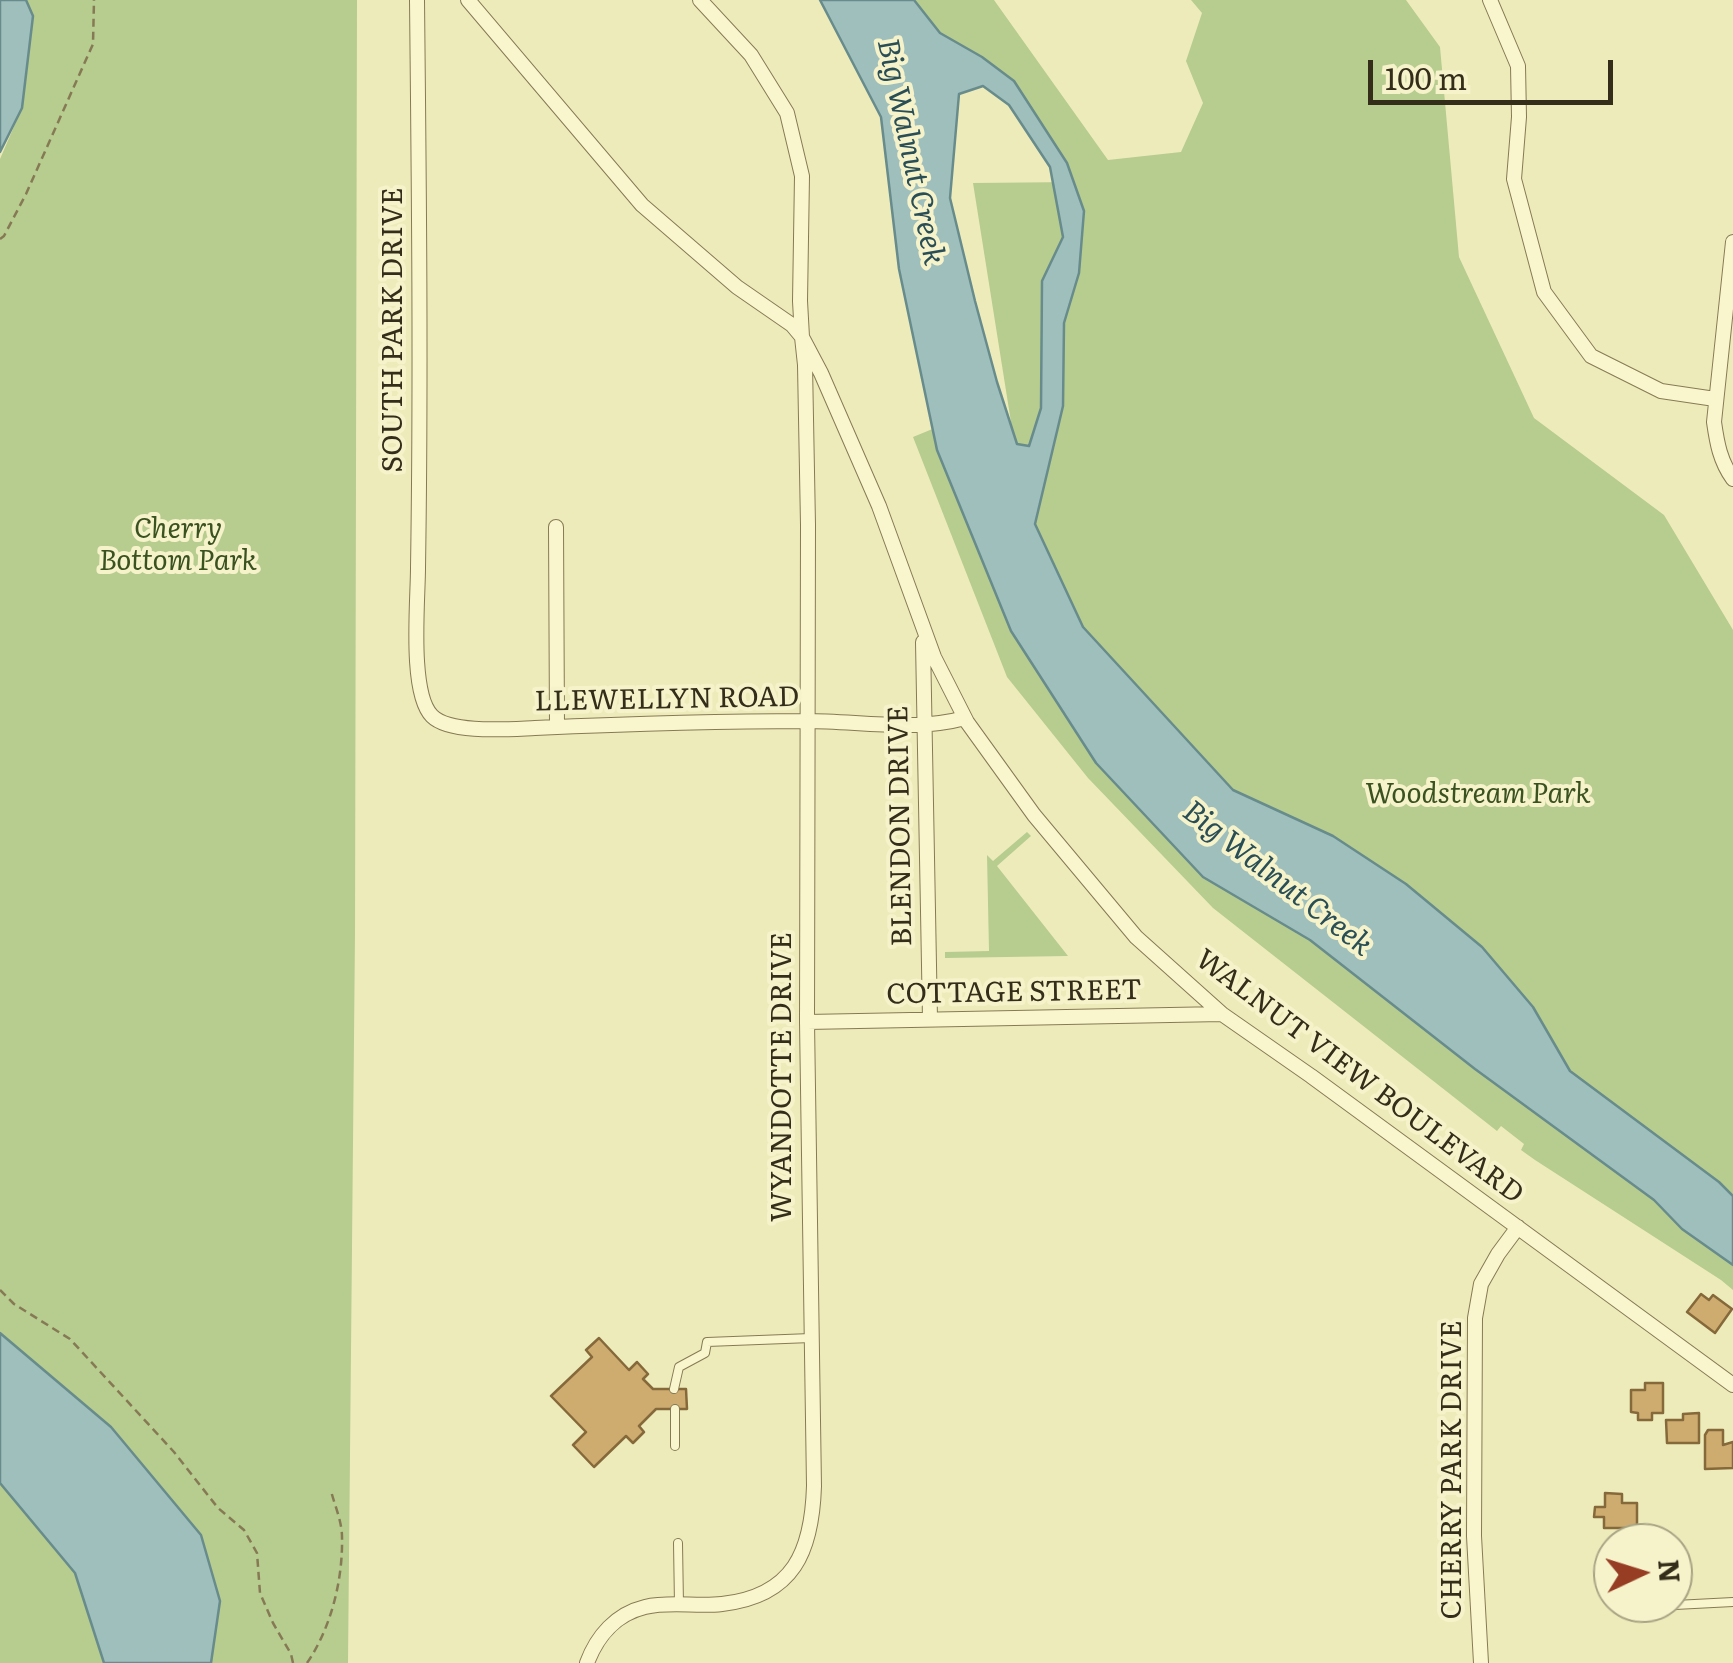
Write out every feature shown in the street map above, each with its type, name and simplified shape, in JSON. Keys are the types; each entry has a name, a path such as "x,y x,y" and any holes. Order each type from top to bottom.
{"street":[{"name":"SOUTH PARK DRIVE","path":"417,0 417,660"},
{"path":"468,0 642,205 737,288 802,337"},
{"name":"WALNUT VIEW BOULEVARD","path":"700,0 751,56 787,113 802,176 802,337 879,506 923,632 965,718 1034,815 1136,937 1222,1014 1733,1385"},
{"path":"1490,0 1518,66 1514,179 1544,292 1590,356 1661,391 1715,399"},
{"path":"1733,242 1730,301 1714,422 1724,466 1733,478"},
{"name":"WYANDOTTE DRIVE","path":"587,1663 605,1630 642,1608 720,1604 769,1592 795,1568 809,1536 813,1499 807,1022 807,472 802,337"},
{"path":"556,527 558,727"},
{"name":"BLENDON DRIVE","path":"923,632 930,1018"},
{"name":"LLEWELLYN ROAD","path":"417,660 423,702 431,715 444,724 496,729 808,721 925,725 965,718"},
{"name":"COTTAGE STREET","path":"807,1022 1222,1014"},
{"name":"CHERRY PARK DRIVE","path":"1481,1663 1474,1536 1475,1318 1482,1284 1518,1227"}],"lane":[{"path":"674,1389 679,1367 705,1353 708,1342 810,1338"},
{"path":"674,1446 675,1409"},
{"path":"678,1543 679,1605"},
{"path":"1693,1604 1733,1602"}],"path":[{"path":"0,239 26,194 94,44 94,0"},
{"path":"0,1290 14,1304 70,1338 174,1452 218,1508 244,1530 257,1553 260,1593 293,1663"},
{"path":"307,1663 321,1642 338,1584 342,1534 331,1491"}],"green space":[{"name":"Cherry Bottom Park","path":"26,0 357,0 355,934 348,1663 211,1663 220,1601 111,1427 0,1333 0,159 22,108 33,16"},
{"name":"Woodstream Park","path":"914,0 994,0 1108,160 1181,152 1203,103 1186,61 1202,13 1191,0 1406,0 1440,47 1459,257 1534,418 1664,515 1733,630 1733,1290 1521,1150 1524,1144 1501,1126 1497,1131 1213,908 1088,778 1007,677 913,437 986,407 1014,441 973,183 1074,182 1067,163 1014,81 940,33"},
{"path":"1027,832 1031,836 997,866 1068,956 945,958 945,952 989,951 987,855 993,861"},
{"path":"0,1483 75,1573 104,1663 0,1663"}],"water":[{"path":"0,0 26,0 33,16 22,108 0,152"},
{"name":"Big Walnut Creek","path":"820,0 914,0 940,33 1014,81 1067,163 1084,211 1079,273 1064,323 1063,406 1035,524 1083,627 1233,790 1333,836 1406,884 1482,947 1533,1007 1570,1071 1733,1196 1733,1265 1682,1229 1654,1200 1475,1069 1310,940 1203,877 1096,763 1011,631 937,450 899,269 881,117","holes":["983,86 1009,105 1050,167 1063,237 1042,281 1041,408 1029,446 1017,444 997,382 950,198 959,94"]},
{"path":"0,1333 111,1427 201,1535 220,1601 211,1663 104,1663 75,1573 0,1483"}],"building":[{"path":"1701,1294 1709,1300 1713,1295 1732,1309 1715,1333 1687,1312"},
{"path":"599,1338 629,1370 637,1362 648,1374 643,1379 653,1389 686,1389 687,1409 656,1409 639,1426 644,1432 633,1443 626,1436 594,1467 573,1445 586,1432 551,1396 592,1357 586,1350"},
{"path":"1645,1383 1663,1383 1663,1413 1652,1413 1652,1420 1638,1420 1638,1413 1631,1412 1631,1390 1645,1390"},
{"path":"1699,1413 1699,1443 1667,1443 1666,1420 1683,1420 1683,1414"},
{"path":"1708,1430 1723,1430 1723,1445 1733,1442 1733,1468 1705,1469"},
{"path":"1605,1493 1622,1494 1622,1503 1637,1503 1637,1523 1604,1523 1604,1517 1594,1517 1595,1507 1605,1507"}]}
